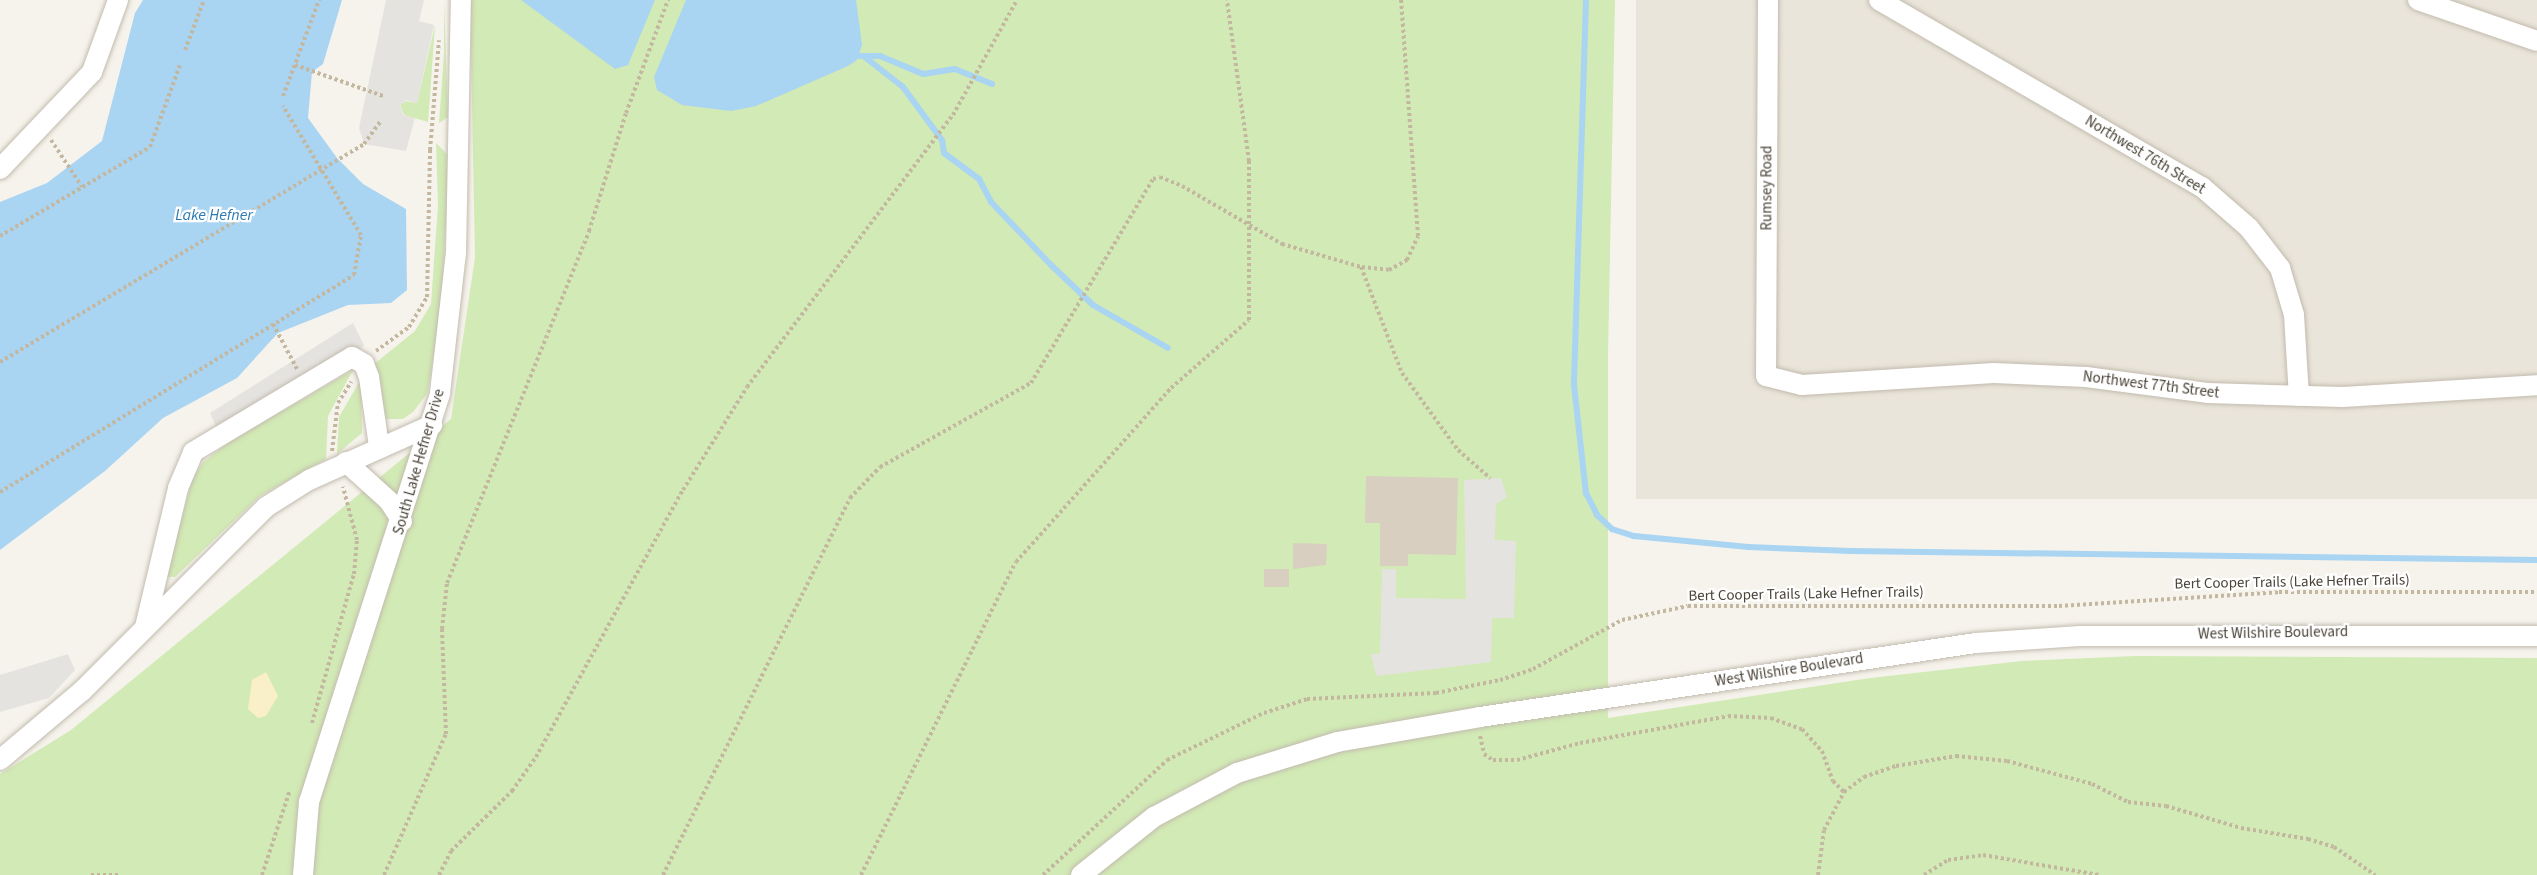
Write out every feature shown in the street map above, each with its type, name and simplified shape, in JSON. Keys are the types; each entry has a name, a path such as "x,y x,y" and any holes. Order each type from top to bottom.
{"street":[{"path":"0,169 92,72 118,0"},
{"name":"South Lake Hefner Drive","path":"303,875 309,802 432,425 453,297 461,0"},
{"name":"Rumsey Road","path":"1766,376 1768,0"},
{"name":"Northwest 76th Street","path":"1879,0 2193,182 2249,228 2280,268 2294,315 2299,396"},
{"path":"2418,0 2537,41"},
{"path":"144,628 178,488 193,452 352,357 364,364 379,446"},
{"name":"Northwest 77th Street","path":"1766,376 1802,385 1994,373 2086,377 2207,393 2299,396 2537,386"},
{"path":"0,760 60,712 266,507 339,457 379,446 432,425"},
{"path":"339,457 384,495 402,521"},
{"name":"West Wilshire Boulevard","path":"1081,875 1154,817 1237,773 1337,742 1480,717 1999,642 2080,636 2350,632 2537,636"}],"path":[{"path":"185,50 204,0"},
{"path":"283,96 319,0"},
{"path":"384,875 446,734 442,629 447,583 589,231 626,112 668,0"},
{"path":"440,875 451,851 512,791 536,757 678,500 747,387 953,115 1017,0"},
{"path":"861,875 1016,562 1171,388 1249,320 1249,161 1227,0"},
{"path":"663,875 831,534 864,481 1031,382 1153,179 1160,177 1182,186 1249,228 1282,244 1361,267 1389,270 1407,260 1418,236 1401,0"},
{"path":"369,357 409,327 428,297 430,150 439,35"},
{"path":"0,236 150,147 180,65"},
{"path":"295,65 386,97"},
{"path":"0,492 354,275 361,235 283,106"},
{"path":"0,362 364,144 381,122"},
{"path":"42,127 82,187"},
{"path":"1361,267 1402,373 1458,450 1490,478"},
{"path":"273,324 305,385"},
{"path":"339,457 338,403 356,374"},
{"path":"311,728 356,562 357,540 342,481"},
{"name":"Bert Cooper Trails (Lake Hefner Trails)","path":"1043,875 1167,760 1264,713 1307,699 1436,693 1500,680 1533,669 1622,620 1688,606 2059,606 2279,592 2537,592"},
{"path":"1480,717 1484,754 1493,760 1517,760 1580,743 1728,717 1771,718 1802,729 1822,751 1833,781 1844,792"},
{"path":"1818,875 1824,830 1844,792 1863,777 1896,766 1956,756 2007,761 2091,784 2128,802 2166,806 2241,828 2308,839 2334,847 2375,875"},
{"path":"262,875 295,778"},
{"path":"1924,875 1948,860 1983,855 2100,875"},
{"path":"90,875 119,875"}],"shaded area":[{"path":"386,0 424,0 419,21 434,25 417,103 406,100 400,105 403,115 415,118 406,151 364,144 359,128"},
{"path":"1636,0 2537,0 2537,499 1636,499"},
{"path":"353,323 364,345 352,357 220,436 210,413"},
{"path":"1501,478 1507,497 1496,504 1495,540 1516,541 1514,618 1492,618 1491,662 1376,676 1371,654 1380,654 1382,569 1396,569 1396,598 1466,599 1464,480"},
{"path":"68,654 75,670 49,698 0,712 0,675"}],"green space":[{"path":"470,0 1615,0 1608,355 1608,718 1870,678 2022,661 2135,656 2537,658 2537,875 0,875 0,774 71,730 451,419 475,257"},
{"path":"444,1 448,117 439,123 444,54"},
{"path":"435,25 428,122 404,115 400,105 406,101 417,103"},
{"path":"436,143 448,155 448,189 441,310 430,379 427,394 413,412 403,419 386,419 373,365 415,331 431,304 438,205"},
{"path":"353,370 328,416 326,459 260,496 175,577 166,577 192,480 203,462 231,441"},
{"path":"361,379 362,433 337,454 339,417"}],"sand":[{"path":"266,672 278,696 266,716 258,718 248,709 252,680"}],"water":[{"name":"Lake Hefner","path":"143,0 342,0 323,64 312,72 308,118 337,158 363,184 406,209 407,290 391,303 348,305 278,333 237,378 163,418 105,471 0,550 0,202 47,183 102,141 135,13"},
{"path":"521,0 655,0 628,65 615,69"},
{"path":"686,0 856,0 862,45 857,60 848,66 756,106 731,111 682,105 657,90 654,77"}],"building":[{"path":"1366,476 1458,478 1456,555 1408,554 1408,566 1380,566 1380,523 1365,523"},
{"path":"1293,543 1327,544 1326,565 1293,569"},
{"path":"1264,569 1289,569 1289,587 1264,587"}],"waterway":[{"path":"1586,0 1574,385 1586,493 1597,515 1612,529 1634,536 1748,547 1851,551 2537,560"},
{"path":"860,56 880,56 923,74 955,69 992,84"},
{"path":"866,58 903,87 942,140 944,153 979,179 991,202 1051,265 1093,305 1168,348"}]}
